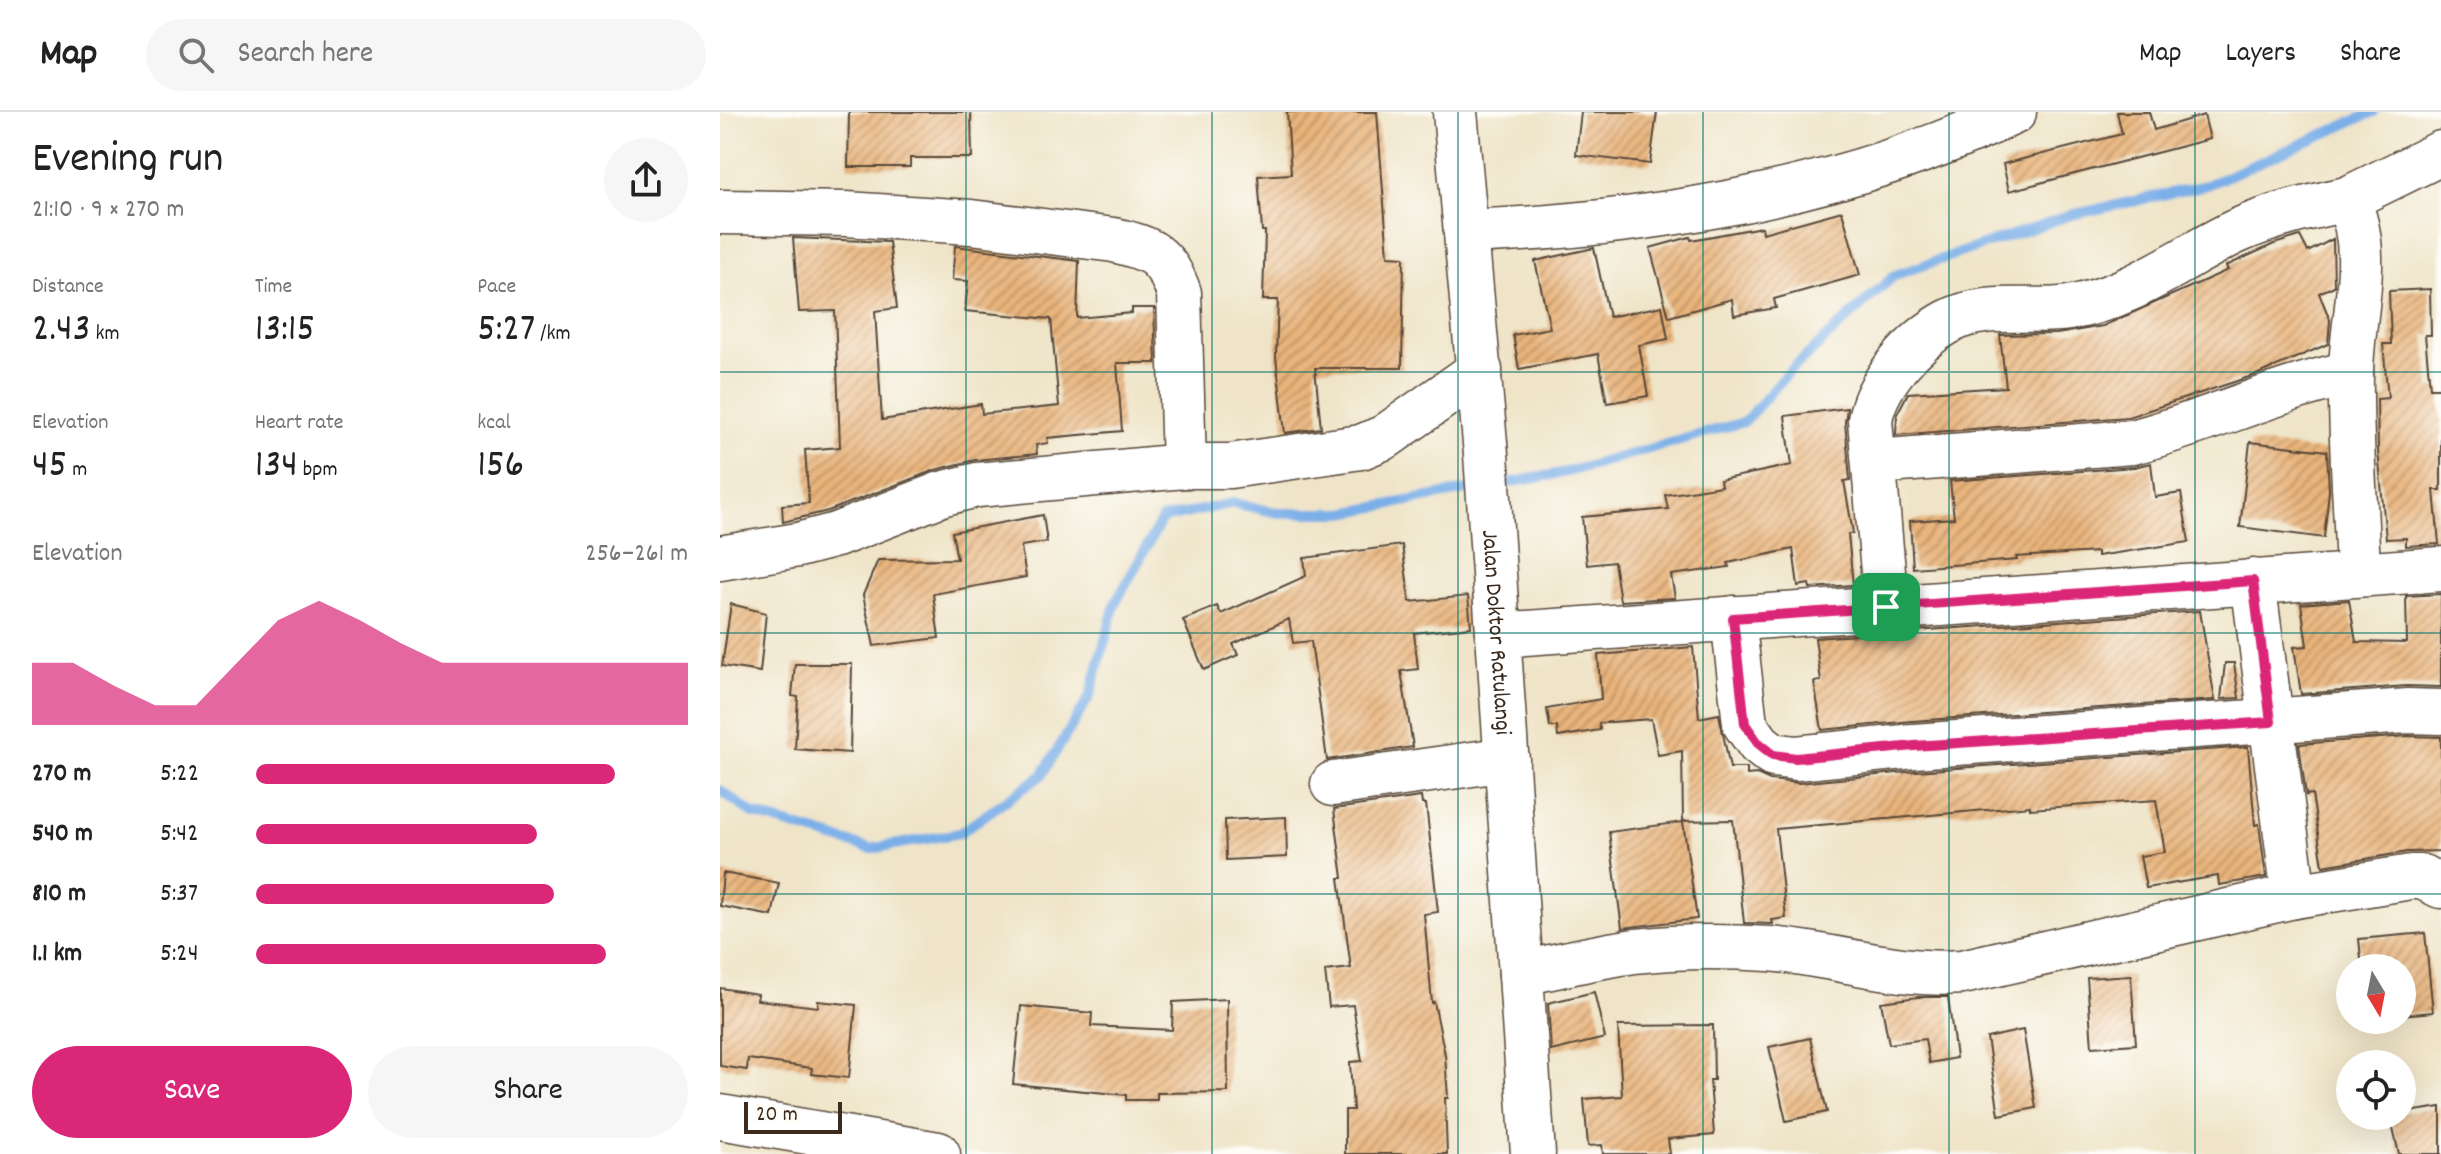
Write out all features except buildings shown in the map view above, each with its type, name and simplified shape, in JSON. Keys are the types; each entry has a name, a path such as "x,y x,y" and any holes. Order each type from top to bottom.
{"main road":[{"name":"Jalan Doktor Ratulangi","path":"1455,112 1480,370 1533,1154"},
{"path":"1466,232 1549,229 1767,195 1888,162 1965,136 2014,112"},
{"path":"1886,607 1870,420 1873,402 1885,380 1935,330 1951,320 1972,313 2066,308 2099,301 2130,290 2236,232 2309,207 2347,199 2441,153"},
{"path":"2347,199 2360,232 2357,325 2351,373 2358,573"},
{"path":"720,212 846,214 971,222 1114,240 1156,255 1170,269 1179,293 1184,466"},
{"path":"720,558 798,545 836,535 930,497 977,485 1184,466 1230,466 1361,447 1385,437 1480,370"},
{"path":"1875,462 2132,442 2168,433 2309,383 2351,373"},
{"path":"1498,635 2441,569"},
{"path":"2253,581 2294,896"},
{"path":"1733,618 1745,724 1759,744 1773,755 1796,758 1914,746 2408,711 2441,712"},
{"path":"1333,784 1507,759"},
{"path":"1521,973 1634,951 1716,948 1767,949 1818,955 1917,974 1962,972 2294,896 2411,877 2422,877 2441,886"},
{"path":"720,1117 938,1154"}],"waterway":[{"path":"1497,485 1567,472 1744,422 1791,370 1895,275 2071,215 2207,185 2374,112"},
{"path":"720,790 753,814 871,849 960,833 1042,775 1090,696 1115,604 1162,519 1233,503 1279,513 1344,513 1477,488"}],"route":[{"path":"2253,581 2271,722 1914,746 1796,758 1773,755 1759,744 1745,724 1733,618 1886,607 2253,581"}]}
